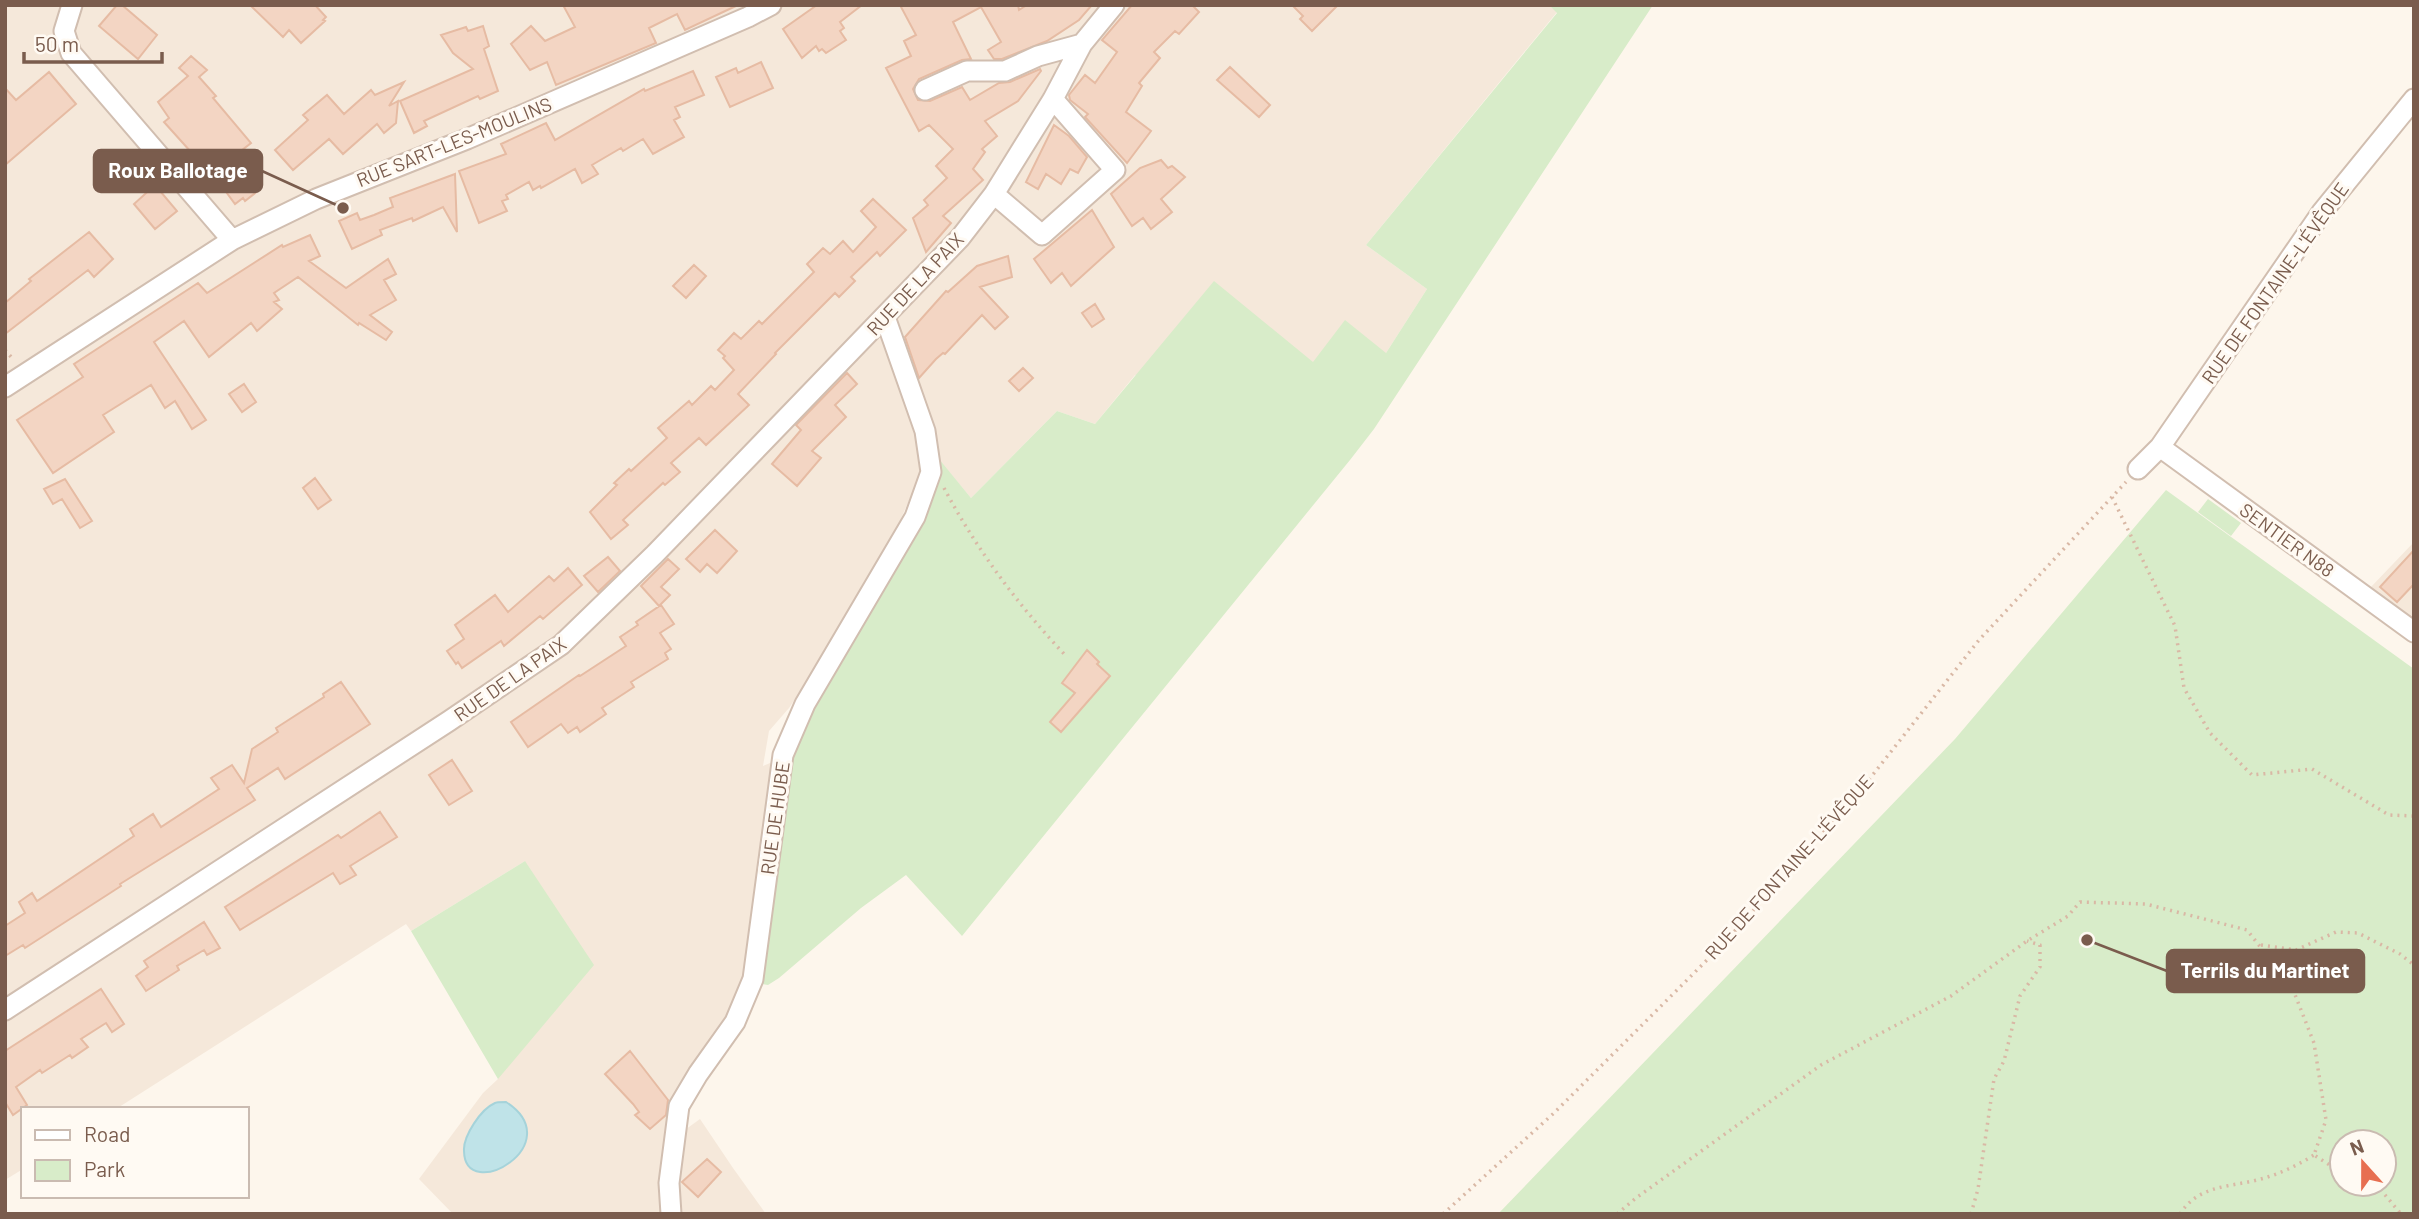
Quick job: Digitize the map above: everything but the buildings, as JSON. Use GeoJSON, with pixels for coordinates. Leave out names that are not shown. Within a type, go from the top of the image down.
{"type":"FeatureCollection","features":[{"type":"Feature","properties":{"kind":"street"},"geometry":{"type":"LineString","coordinates":[[72,5],[64,31],[71,52],[232,240]]}},
{"type":"Feature","properties":{"kind":"street","name":"RUE SART-LES-MOULINS"},"geometry":{"type":"LineString","coordinates":[[5,387],[232,240],[316,199],[480,133],[771,5]]}},
{"type":"Feature","properties":{"kind":"street","name":"RUE DE LA PAIX"},"geometry":{"type":"LineString","coordinates":[[5,1010],[449,722],[561,645],[655,554],[960,238],[994,194],[1105,9]]}},
{"type":"Feature","properties":{"kind":"street"},"geometry":{"type":"LineString","coordinates":[[925,90],[967,71],[1005,71],[1038,56],[1082,44]]}},
{"type":"Feature","properties":{"kind":"street"},"geometry":{"type":"LineString","coordinates":[[994,194],[1042,235],[1115,170],[1053,99]]}},
{"type":"Feature","properties":{"kind":"street","name":"RUE DE FONTAINE-L'ÉVÊQUE"},"geometry":{"type":"LineString","coordinates":[[2138,469],[2160,447],[2322,212],[2414,99]]}},
{"type":"Feature","properties":{"kind":"street","name":"RUE DE HUBE"},"geometry":{"type":"LineString","coordinates":[[671,1214],[669,1183],[679,1106],[698,1074],[735,1023],[753,979],[783,755],[805,704],[915,517],[930,472],[925,431],[884,317]]}},
{"type":"Feature","properties":{"kind":"street","name":"SENTIER N88"},"geometry":{"type":"LineString","coordinates":[[2160,447],[2414,632]]}},
{"type":"Feature","properties":{"kind":"path"},"geometry":{"type":"LineString","coordinates":[[930,472],[939,478],[960,520],[977,546],[1037,625],[1066,656]]}},
{"type":"Feature","properties":{"kind":"path","name":"RUE DE FONTAINE-L'ÉVÊQUE"},"geometry":{"type":"LineString","coordinates":[[1443,1214],[1554,1113],[1724,943],[1856,796],[1979,640],[2112,497],[2175,626],[2184,688],[2210,733],[2252,775],[2312,769],[2389,815],[2414,816]]}},
{"type":"Feature","properties":{"kind":"path"},"geometry":{"type":"LineString","coordinates":[[1617,1214],[1821,1065],[1951,996],[2068,916],[2080,902],[2146,904],[2247,930],[2292,987],[2314,1043],[2326,1120],[2314,1155],[2291,1169],[2253,1181],[2220,1186],[2190,1199],[2180,1214]]}},
{"type":"Feature","properties":{"kind":"path"},"geometry":{"type":"LineString","coordinates":[[2259,945],[2295,950],[2336,932],[2358,933],[2400,954],[2414,965]]}},
{"type":"Feature","properties":{"kind":"path"},"geometry":{"type":"LineString","coordinates":[[1970,1214],[1978,1189],[1994,1079],[2004,1061],[2020,996],[2040,967],[2040,945],[2027,942]]}},
{"type":"Feature","properties":{"kind":"path"},"geometry":{"type":"LineString","coordinates":[[2314,1155],[2328,1164]]}},
{"type":"Feature","properties":{"kind":"path"},"geometry":{"type":"LineString","coordinates":[[2388,1198],[2401,1214]]}},
{"type":"Feature","properties":{"kind":"shaded area"},"geometry":{"type":"Polygon","coordinates":[[[5,5],[1549,5],[1557,12],[1366,245],[1427,289],[1386,353],[1313,363],[1135,375],[1095,424],[1057,411],[971,498],[939,460],[918,480],[895,532],[817,666],[789,708],[769,731],[763,766],[770,763],[776,768],[746,987],[687,1084],[665,1214],[453,1214],[419,1179],[483,1093],[498,1079],[525,861],[411,931],[406,924],[119,1107],[21,1107],[21,1170],[5,1180],[5,5]]]}},
{"type":"Feature","properties":{"kind":"shaded area"},"geometry":{"type":"Polygon","coordinates":[[[2414,542],[2414,619],[2370,588],[2414,542]]]}},
{"type":"Feature","properties":{"kind":"shaded area"},"geometry":{"type":"Polygon","coordinates":[[[700,1119],[766,1214],[673,1214],[678,1135],[700,1119]]]}},
{"type":"Feature","properties":{"kind":"green space"},"geometry":{"type":"Polygon","coordinates":[[[1549,5],[1653,5],[1374,429],[1350,460],[962,936],[906,875],[861,908],[779,978],[768,985],[757,983],[792,745],[938,469],[939,459],[971,498],[1057,411],[1095,424],[1214,281],[1313,362],[1345,320],[1386,353],[1427,289],[1366,245],[1557,13],[1549,5]]]}},
{"type":"Feature","properties":{"kind":"green space"},"geometry":{"type":"Polygon","coordinates":[[[2166,490],[2414,669],[2414,1214],[1498,1214],[1955,739],[2166,490]]]}},
{"type":"Feature","properties":{"kind":"green space"},"geometry":{"type":"Polygon","coordinates":[[[2208,499],[2241,523],[2231,536],[2198,512],[2208,499]]]}},
{"type":"Feature","properties":{"kind":"green space"},"geometry":{"type":"Polygon","coordinates":[[[525,861],[594,965],[498,1079],[411,931],[525,861]]]}},
{"type":"Feature","properties":{"kind":"water"},"geometry":{"type":"Polygon","coordinates":[[[506,1102],[523,1118],[527,1135],[522,1150],[510,1162],[495,1170],[480,1172],[469,1166],[464,1151],[466,1138],[484,1111],[496,1103],[506,1102]]]}},
{"type":"Feature","properties":{"kind":"place","name":"Roux Ballotage"},"geometry":{"type":"Point","coordinates":[343,208]}},
{"type":"Feature","properties":{"kind":"place","name":"Terrils du Martinet"},"geometry":{"type":"Point","coordinates":[2087,940]}}]}
